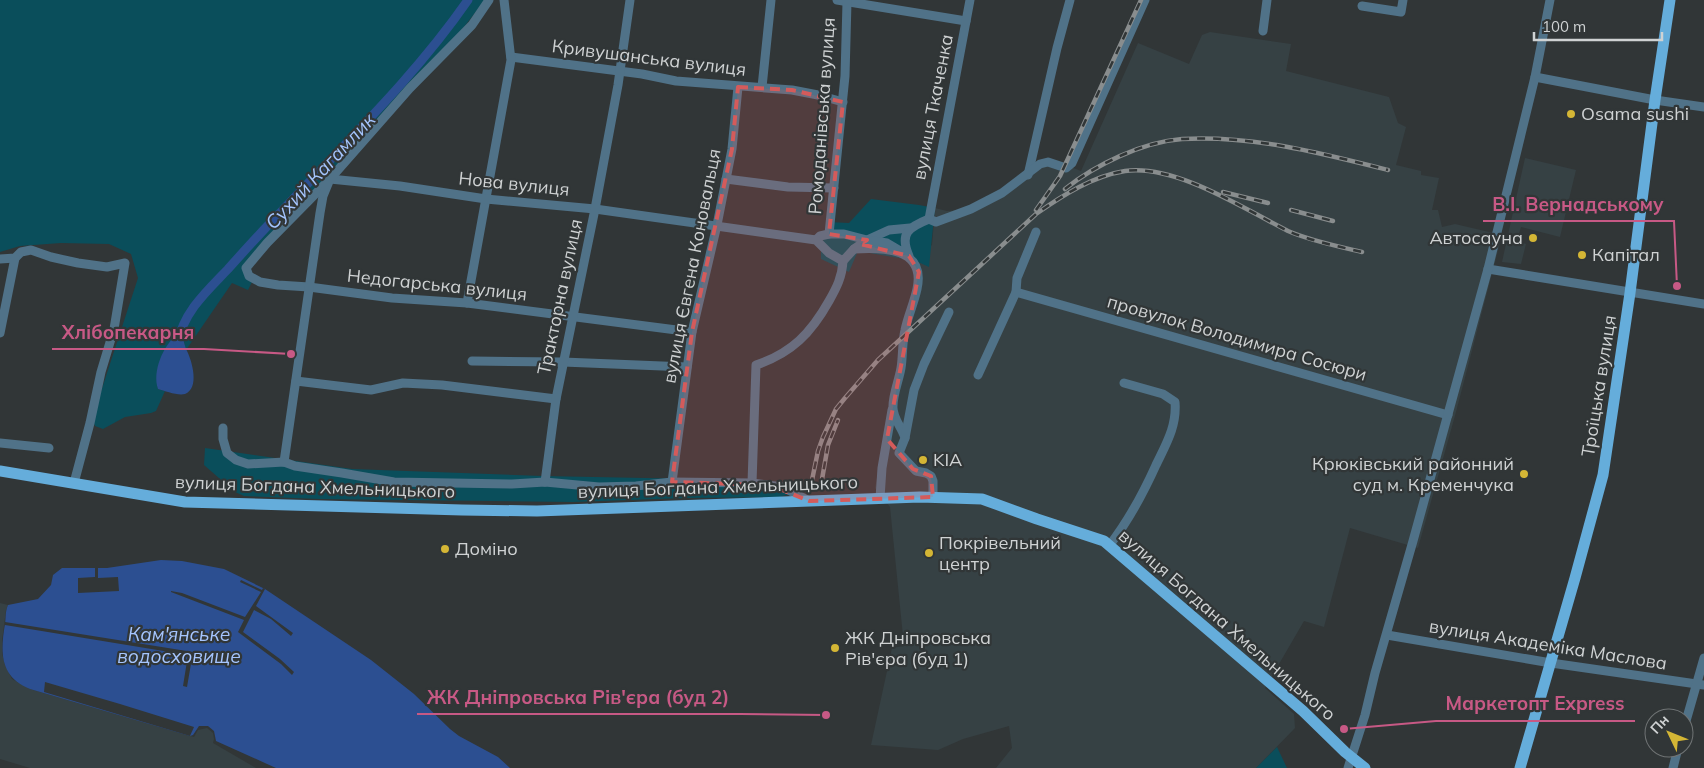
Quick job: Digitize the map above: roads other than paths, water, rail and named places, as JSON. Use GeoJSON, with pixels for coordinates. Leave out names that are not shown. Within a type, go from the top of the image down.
{"type":"FeatureCollection","features":[{"type":"Feature","properties":{"kind":"main road","name":"Троїцька вулиця"},"geometry":{"type":"LineString","coordinates":[[1520,768],[1603,475],[1630,293],[1654,100],[1670,0]]}},
{"type":"Feature","properties":{"kind":"main road","name":"вулиця Богдана Хмельницького"},"geometry":{"type":"LineString","coordinates":[[0,471],[185,502],[462,510],[547,511],[880,498],[933,497],[982,499],[1104,541],[1303,711],[1350,763],[1365,768]]}},
{"type":"Feature","properties":{"kind":"street"},"geometry":{"type":"LineString","coordinates":[[284,462],[322,205],[330,179],[410,88],[472,25],[489,0]]}},
{"type":"Feature","properties":{"kind":"street"},"geometry":{"type":"LineString","coordinates":[[467,303],[511,57],[504,0]]}},
{"type":"Feature","properties":{"kind":"street","name":"Тракторна вулиця"},"geometry":{"type":"LineString","coordinates":[[545,482],[556,399],[595,210],[620,71],[630,0]]}},
{"type":"Feature","properties":{"kind":"street"},"geometry":{"type":"LineString","coordinates":[[762,87],[771,0]]}},
{"type":"Feature","properties":{"kind":"street"},"geometry":{"type":"LineString","coordinates":[[837,0],[966,21]]}},
{"type":"Feature","properties":{"kind":"street","name":"вулиця Ткаченка"},"geometry":{"type":"LineString","coordinates":[[929,219],[970,0]]}},
{"type":"Feature","properties":{"kind":"street"},"geometry":{"type":"LineString","coordinates":[[1028,175],[1070,0]]}},
{"type":"Feature","properties":{"kind":"street"},"geometry":{"type":"LineString","coordinates":[[752,483],[756,365],[772,360],[796,344],[815,325],[842,275],[843,261],[854,249],[867,240],[888,230],[910,228],[929,219],[936,222],[971,209],[1002,193],[1040,164],[1048,162],[1066,168],[1072,163],[1145,0]]}},
{"type":"Feature","properties":{"kind":"street"},"geometry":{"type":"LineString","coordinates":[[1264,31],[1267,0]]}},
{"type":"Feature","properties":{"kind":"street"},"geometry":{"type":"LineString","coordinates":[[1362,6],[1401,12],[1403,0]]}},
{"type":"Feature","properties":{"kind":"street"},"geometry":{"type":"LineString","coordinates":[[1350,763],[1488,269],[1535,77],[1550,0]]}},
{"type":"Feature","properties":{"kind":"street","name":"Ромоданівська вулиця"},"geometry":{"type":"LineString","coordinates":[[829,234],[843,102],[847,2]]}},
{"type":"Feature","properties":{"kind":"street","name":"Кривушанська вулиця"},"geometry":{"type":"LineString","coordinates":[[511,57],[642,74],[676,81],[738,87],[762,87],[818,95],[843,102]]}},
{"type":"Feature","properties":{"kind":"street"},"geometry":{"type":"LineString","coordinates":[[1535,77],[1654,100],[1704,107]]}},
{"type":"Feature","properties":{"kind":"street","name":"вулиця Євгена Коновальця"},"geometry":{"type":"LineString","coordinates":[[672,482],[692,332],[717,225],[732,149],[738,87]]}},
{"type":"Feature","properties":{"kind":"street","name":"Нова вулиця"},"geometry":{"type":"LineString","coordinates":[[330,179],[717,225],[816,240]]}},
{"type":"Feature","properties":{"kind":"street","name":"Недогарська вулиця"},"geometry":{"type":"LineString","coordinates":[[330,179],[267,243],[246,268],[249,276],[260,282],[392,298],[467,303],[692,332]]}},
{"type":"Feature","properties":{"kind":"street"},"geometry":{"type":"LineString","coordinates":[[726,179],[788,187],[834,188]]}},
{"type":"Feature","properties":{"kind":"street"},"geometry":{"type":"LineString","coordinates":[[909,256],[905,240],[910,228]]}},
{"type":"Feature","properties":{"kind":"street"},"geometry":{"type":"LineString","coordinates":[[978,375],[1016,292],[1017,278],[1036,232]]}},
{"type":"Feature","properties":{"kind":"street"},"geometry":{"type":"LineString","coordinates":[[843,261],[829,253],[816,240],[820,236],[829,234],[851,235],[887,243],[909,256],[919,272],[918,289],[905,330],[901,367],[892,407],[880,482],[880,498]]}},
{"type":"Feature","properties":{"kind":"street"},"geometry":{"type":"LineString","coordinates":[[854,249],[880,248],[909,256]]}},
{"type":"Feature","properties":{"kind":"street"},"geometry":{"type":"LineString","coordinates":[[0,333],[15,258],[21,252],[31,250],[51,257],[107,267],[125,264],[114,328],[101,372],[74,483]]}},
{"type":"Feature","properties":{"kind":"street"},"geometry":{"type":"LineString","coordinates":[[0,259],[15,258]]}},
{"type":"Feature","properties":{"kind":"street"},"geometry":{"type":"LineString","coordinates":[[1488,269],[1704,304]]}},
{"type":"Feature","properties":{"kind":"street","name":"провулок Володимира Сосюри"},"geometry":{"type":"LineString","coordinates":[[1016,292],[1448,415]]}},
{"type":"Feature","properties":{"kind":"street"},"geometry":{"type":"LineString","coordinates":[[899,453],[905,438],[914,390],[924,364],[949,312]]}},
{"type":"Feature","properties":{"kind":"street"},"geometry":{"type":"LineString","coordinates":[[472,361],[563,362],[687,367]]}},
{"type":"Feature","properties":{"kind":"street"},"geometry":{"type":"LineString","coordinates":[[296,381],[371,390],[403,383],[442,385],[556,399]]}},
{"type":"Feature","properties":{"kind":"street"},"geometry":{"type":"LineString","coordinates":[[1109,546],[1143,495],[1173,429],[1176,414],[1176,402],[1163,394],[1124,383]]}},
{"type":"Feature","properties":{"kind":"street"},"geometry":{"type":"LineString","coordinates":[[892,407],[905,438]]}},
{"type":"Feature","properties":{"kind":"street"},"geometry":{"type":"LineString","coordinates":[[223,428],[223,439],[228,453],[236,460],[248,464],[284,462],[295,466],[394,482],[512,484],[545,482],[599,486],[636,486],[672,482],[752,483],[783,487],[809,501]]}},
{"type":"Feature","properties":{"kind":"street"},"geometry":{"type":"LineString","coordinates":[[887,439],[916,472],[932,476],[933,497]]}},
{"type":"Feature","properties":{"kind":"street"},"geometry":{"type":"LineString","coordinates":[[0,443],[49,448]]}},
{"type":"Feature","properties":{"kind":"street","name":"вулиця Академіка Маслова"},"geometry":{"type":"LineString","coordinates":[[1386,635],[1551,663],[1700,685]]}},
{"type":"Feature","properties":{"kind":"street"},"geometry":{"type":"LineString","coordinates":[[1691,708],[1700,685],[1704,658]]}},
{"type":"Feature","properties":{"kind":"water"},"geometry":{"type":"Polygon","coordinates":[[[178,333],[182,337],[194,374],[190,391],[185,394],[158,389],[156,374],[163,352],[178,333]]]}},
{"type":"Feature","properties":{"kind":"water","name":"Кам'янське водосховище"},"geometry":{"type":"Polygon","coordinates":[[[161,560],[182,561],[224,569],[265,589],[371,660],[414,694],[459,736],[498,757],[510,768],[276,768],[216,741],[214,731],[208,726],[199,726],[193,735],[190,736],[30,689],[13,678],[4,663],[3,654],[3,635],[8,605],[38,599],[51,585],[53,575],[62,568],[107,568],[161,560]]]}},
{"type":"Feature","properties":{"kind":"waterway","name":"Сухий Кагамлик"},"geometry":{"type":"LineString","coordinates":[[178,343],[185,321],[197,302],[378,110],[425,56],[468,0]]}},
{"type":"Feature","properties":{"kind":"railway"},"geometry":{"type":"LineString","coordinates":[[1036,210],[1060,176],[1141,0]]}},
{"type":"Feature","properties":{"kind":"railway"},"geometry":{"type":"LineString","coordinates":[[1065,189],[1090,171],[1120,156],[1151,145],[1182,139],[1208,138],[1260,143],[1337,157],[1388,170]]}},
{"type":"Feature","properties":{"kind":"railway"},"geometry":{"type":"LineString","coordinates":[[811,485],[818,451],[836,409],[878,360],[1036,214],[1068,193],[1101,177],[1125,171],[1166,174],[1209,190],[1297,235],[1362,252]]}},
{"type":"Feature","properties":{"kind":"railway"},"geometry":{"type":"LineString","coordinates":[[1223,192],[1268,203]]}},
{"type":"Feature","properties":{"kind":"railway"},"geometry":{"type":"LineString","coordinates":[[1291,210],[1333,221]]}},
{"type":"Feature","properties":{"kind":"railway"},"geometry":{"type":"LineString","coordinates":[[821,485],[828,445],[838,420]]}},
{"type":"Feature","properties":{"kind":"place","name":"Osama sushi"},"geometry":{"type":"Point","coordinates":[1571,114]}},
{"type":"Feature","properties":{"kind":"place","name":"Автосауна"},"geometry":{"type":"Point","coordinates":[1533,238]}},
{"type":"Feature","properties":{"kind":"place","name":"Капітал"},"geometry":{"type":"Point","coordinates":[1582,255]}},
{"type":"Feature","properties":{"kind":"place","name":"В.І. Вернадському"},"geometry":{"type":"Point","coordinates":[1677,286]}},
{"type":"Feature","properties":{"kind":"place","name":"Хлібопекарня"},"geometry":{"type":"Point","coordinates":[291,354]}},
{"type":"Feature","properties":{"kind":"place","name":"KIA"},"geometry":{"type":"Point","coordinates":[923,460]}},
{"type":"Feature","properties":{"kind":"place","name":"Крюківський районний суд м. Кременчука"},"geometry":{"type":"Point","coordinates":[1524,474]}},
{"type":"Feature","properties":{"kind":"place","name":"Доміно"},"geometry":{"type":"Point","coordinates":[445,549]}},
{"type":"Feature","properties":{"kind":"place","name":"Покрівельний центр"},"geometry":{"type":"Point","coordinates":[929,553]}},
{"type":"Feature","properties":{"kind":"place","name":"ЖК Дніпровська Рів'єра (буд 1)"},"geometry":{"type":"Point","coordinates":[835,648]}},
{"type":"Feature","properties":{"kind":"place","name":"ЖК Дніпровська Рів'єра (буд 2)"},"geometry":{"type":"Point","coordinates":[826,715]}},
{"type":"Feature","properties":{"kind":"place","name":"Маркетопт Express"},"geometry":{"type":"Point","coordinates":[1344,729]}}]}
